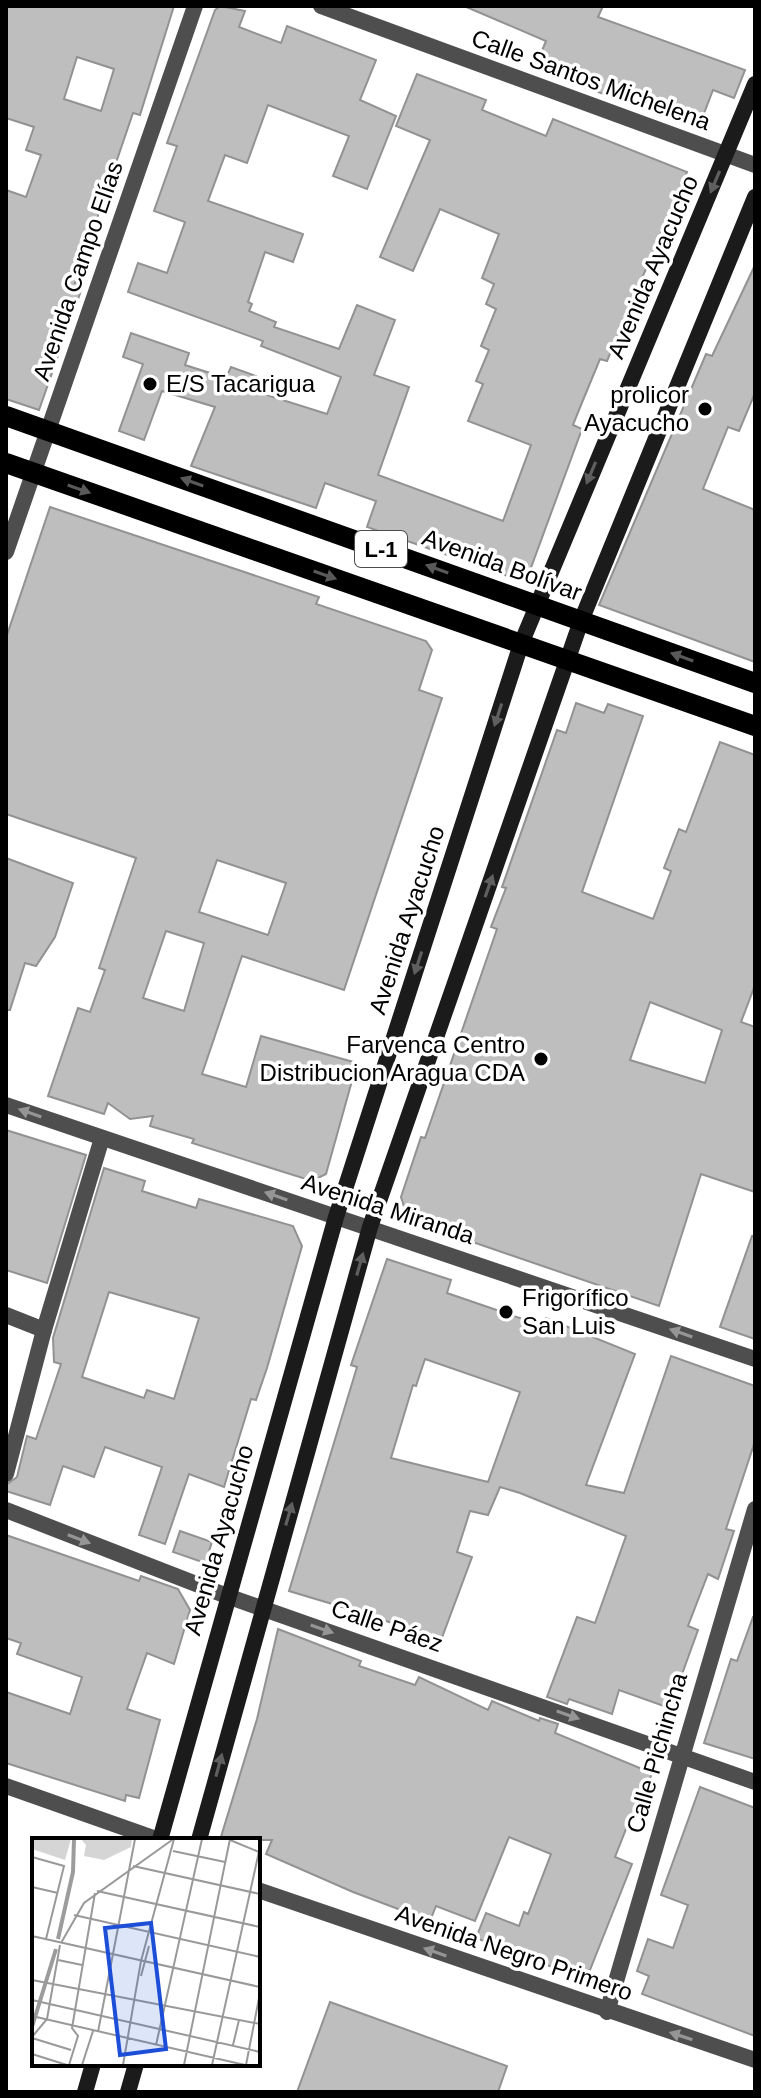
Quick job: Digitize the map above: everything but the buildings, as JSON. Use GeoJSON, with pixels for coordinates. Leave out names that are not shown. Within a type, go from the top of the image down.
{"type":"FeatureCollection","features":[{"type":"Feature","properties":{"kind":"main road","name":"Avenida Bolívar"},"geometry":{"type":"LineString","coordinates":[[6,416],[755,683]]}},
{"type":"Feature","properties":{"kind":"main road","name":"L-1"},"geometry":{"type":"LineString","coordinates":[[6,463],[755,726]]}},
{"type":"Feature","properties":{"kind":"street","name":"Avenida Campo Elías"},"geometry":{"type":"LineString","coordinates":[[6,552],[195,6]]}},
{"type":"Feature","properties":{"kind":"street","name":"Calle Santos Michelena"},"geometry":{"type":"LineString","coordinates":[[321,6],[755,165]]}},
{"type":"Feature","properties":{"kind":"street","name":"Avenida Ayacucho"},"geometry":{"type":"LineString","coordinates":[[160,1838],[336,1217],[521,644],[535,604],[755,84]]}},
{"type":"Feature","properties":{"kind":"street"},"geometry":{"type":"LineString","coordinates":[[200,1838],[370,1227],[581,621],[755,197]]}},
{"type":"Feature","properties":{"kind":"street","name":"Avenida Miranda"},"geometry":{"type":"LineString","coordinates":[[6,1105],[755,1359]]}},
{"type":"Feature","properties":{"kind":"street"},"geometry":{"type":"LineString","coordinates":[[6,1474],[44,1330],[102,1138]]}},
{"type":"Feature","properties":{"kind":"street"},"geometry":{"type":"LineString","coordinates":[[6,1315],[44,1330]]}},
{"type":"Feature","properties":{"kind":"street","name":"Calle Pichincha"},"geometry":{"type":"LineString","coordinates":[[607,2012],[755,1509]]}},
{"type":"Feature","properties":{"kind":"street","name":"Calle Páez"},"geometry":{"type":"LineString","coordinates":[[6,1510],[227,1596],[755,1782]]}},
{"type":"Feature","properties":{"kind":"street"},"geometry":{"type":"LineString","coordinates":[[6,1786],[153,1838]]}},
{"type":"Feature","properties":{"kind":"street","name":"Avenida Negro Primero"},"geometry":{"type":"LineString","coordinates":[[260,1891],[607,2012],[755,2060]]}},
{"type":"Feature","properties":{"kind":"street"},"geometry":{"type":"LineString","coordinates":[[85,2092],[92,2066]]}},
{"type":"Feature","properties":{"kind":"street"},"geometry":{"type":"LineString","coordinates":[[128,2092],[135,2066]]}},
{"type":"Feature","properties":{"kind":"place","name":"E/S Tacarigua"},"geometry":{"type":"Point","coordinates":[150,384]}},
{"type":"Feature","properties":{"kind":"place","name":"prolicor Ayacucho"},"geometry":{"type":"Point","coordinates":[705,409]}},
{"type":"Feature","properties":{"kind":"place","name":"Farvenca Centro Distribucion Aragua CDA"},"geometry":{"type":"Point","coordinates":[541,1059]}},
{"type":"Feature","properties":{"kind":"place","name":"Frigorífico San Luis"},"geometry":{"type":"Point","coordinates":[506,1312]}}]}
